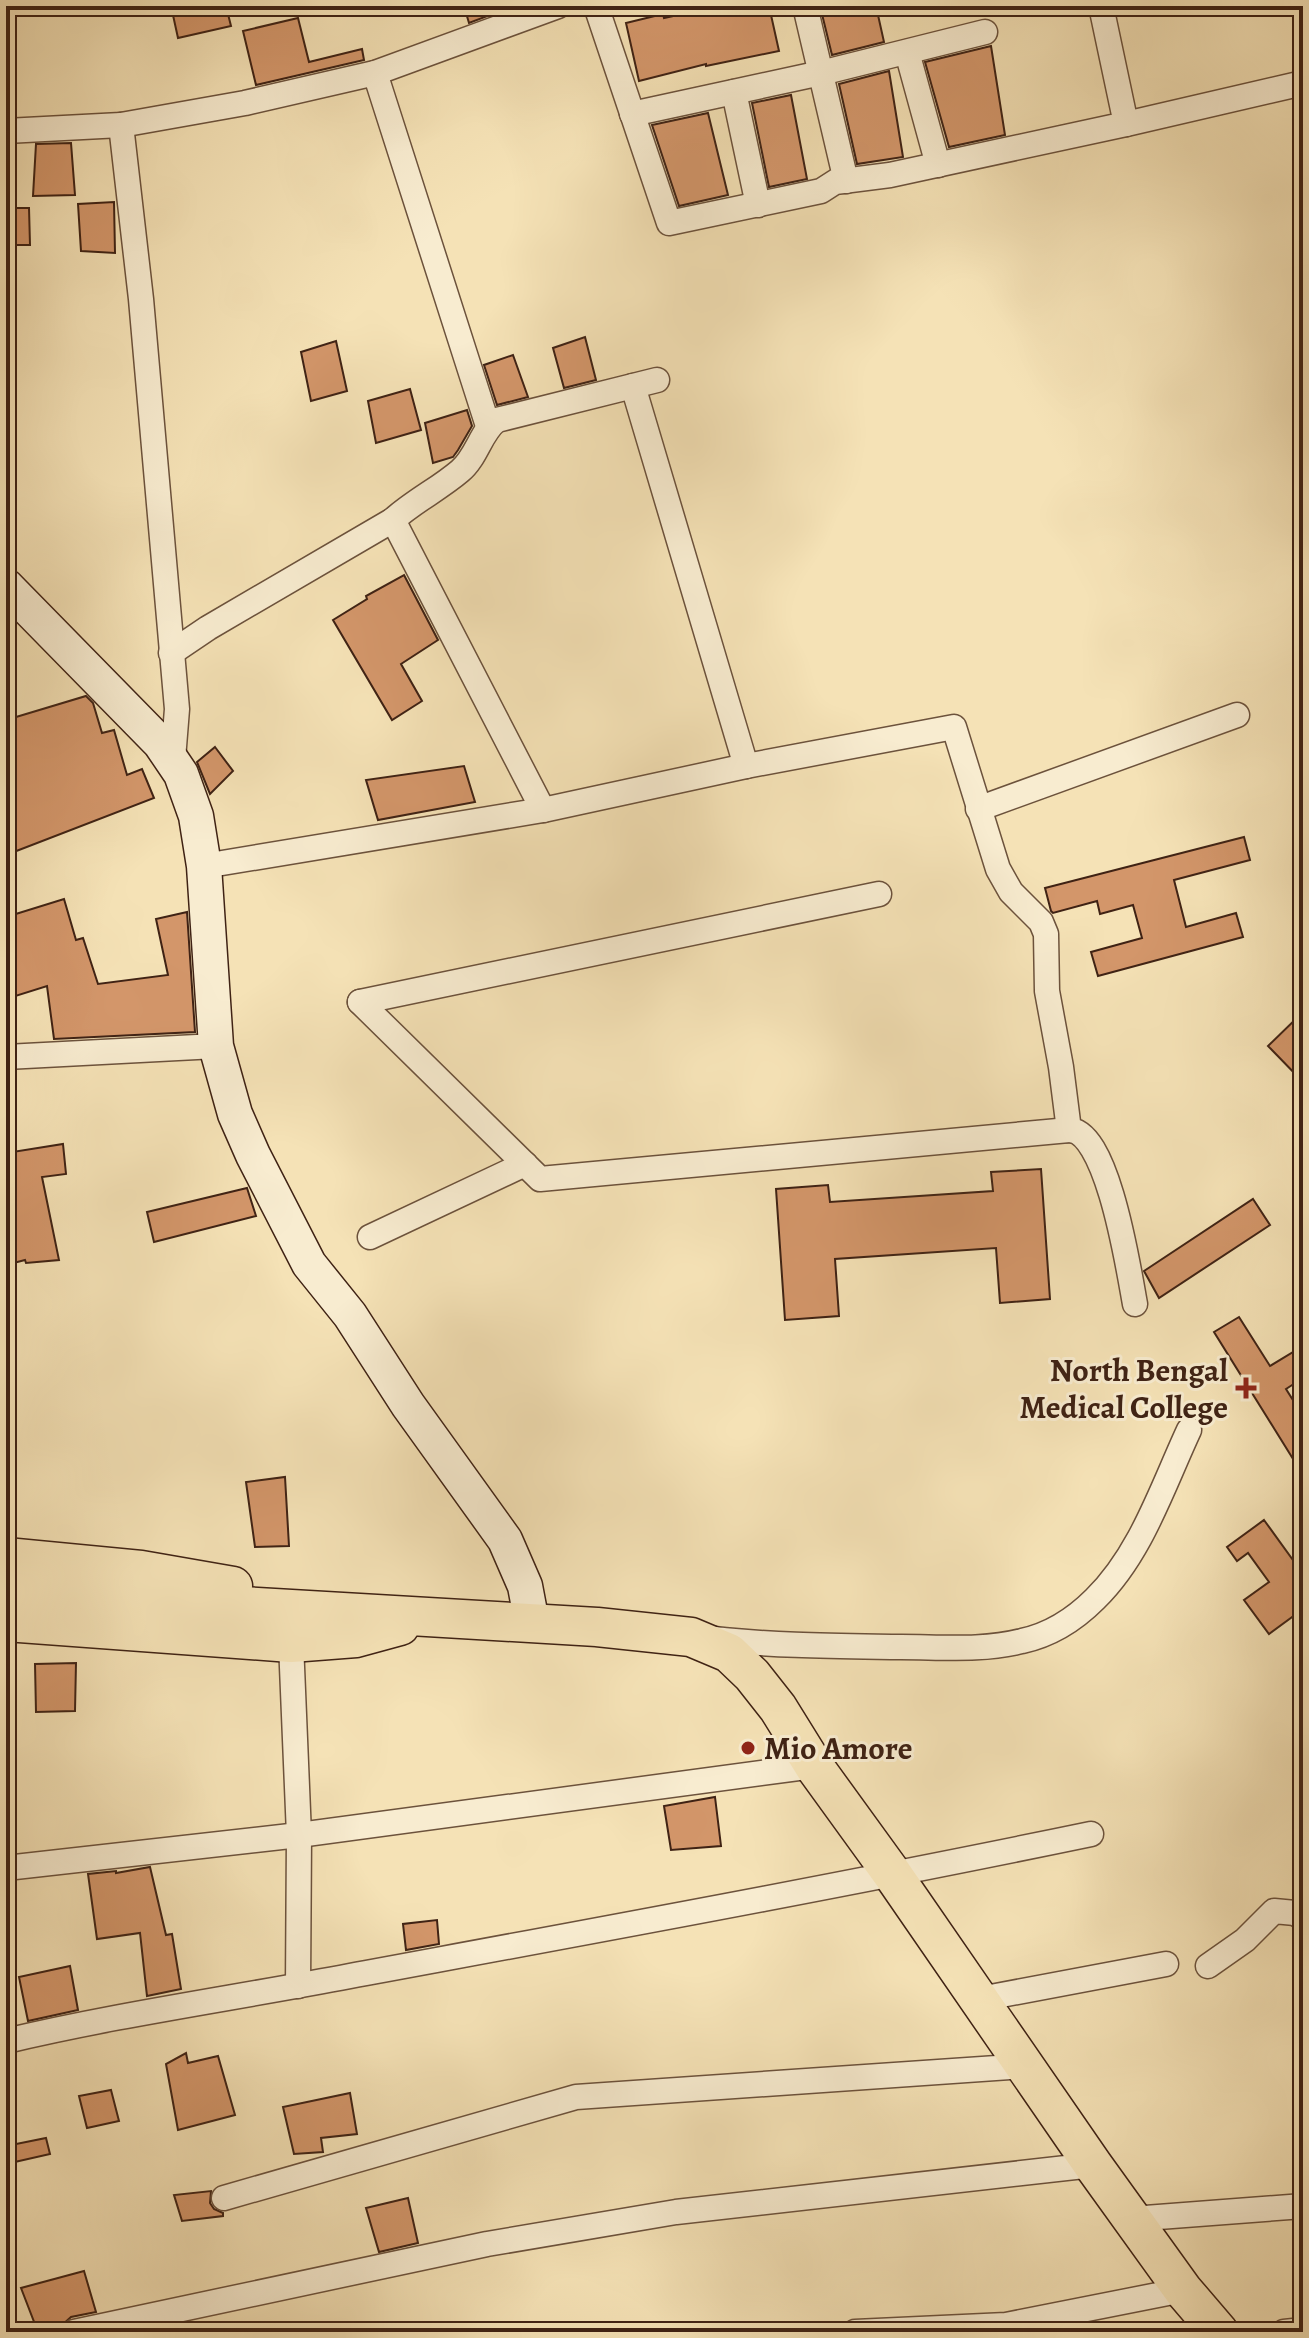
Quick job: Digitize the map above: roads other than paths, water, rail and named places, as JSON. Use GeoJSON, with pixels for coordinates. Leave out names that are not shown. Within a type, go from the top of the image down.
{"type":"FeatureCollection","features":[{"type":"Feature","properties":{"kind":"main road"},"geometry":{"type":"LineString","coordinates":[[6,1557],[141,1570],[212,1581],[248,1590],[281,1607]]}},
{"type":"Feature","properties":{"kind":"main road"},"geometry":{"type":"LineString","coordinates":[[6,1592],[532,1623],[691,1637],[729,1653],[752,1675],[778,1708],[814,1766],[980,1999],[1093,2165],[1183,2290],[1219,2332]]}},
{"type":"Feature","properties":{"kind":"main road"},"geometry":{"type":"LineString","coordinates":[[6,1622],[291,1643],[356,1638],[434,1617]]}},
{"type":"Feature","properties":{"kind":"street"},"geometry":{"type":"LineString","coordinates":[[6,131],[121,125],[245,103],[375,73],[558,6]]}},
{"type":"Feature","properties":{"kind":"street"},"geometry":{"type":"LineString","coordinates":[[596,6],[669,223],[821,191],[835,182],[938,165],[1303,83]]}},
{"type":"Feature","properties":{"kind":"street"},"geometry":{"type":"LineString","coordinates":[[805,6],[846,181]]}},
{"type":"Feature","properties":{"kind":"street"},"geometry":{"type":"LineString","coordinates":[[1101,6],[1126,124]]}},
{"type":"Feature","properties":{"kind":"street"},"geometry":{"type":"LineString","coordinates":[[632,114],[821,73],[985,32]]}},
{"type":"Feature","properties":{"kind":"street"},"geometry":{"type":"LineString","coordinates":[[907,52],[938,165]]}},
{"type":"Feature","properties":{"kind":"street"},"geometry":{"type":"LineString","coordinates":[[375,73],[488,426]]}},
{"type":"Feature","properties":{"kind":"street"},"geometry":{"type":"LineString","coordinates":[[734,92],[758,205]]}},
{"type":"Feature","properties":{"kind":"street"},"geometry":{"type":"LineString","coordinates":[[121,125],[141,299],[177,709],[173,759]]}},
{"type":"Feature","properties":{"kind":"street"},"geometry":{"type":"LineString","coordinates":[[171,653],[208,628],[393,520],[414,501],[460,472],[476,455],[488,426],[497,420],[657,380]]}},
{"type":"Feature","properties":{"kind":"street"},"geometry":{"type":"LineString","coordinates":[[633,386],[746,766]]}},
{"type":"Feature","properties":{"kind":"street"},"geometry":{"type":"LineString","coordinates":[[393,520],[543,810]]}},
{"type":"Feature","properties":{"kind":"street"},"geometry":{"type":"LineString","coordinates":[[6,586],[173,759],[196,816],[204,866],[216,1046],[235,1114],[309,1264],[350,1315],[408,1405],[505,1540],[525,1586],[532,1623]]}},
{"type":"Feature","properties":{"kind":"street"},"geometry":{"type":"LineString","coordinates":[[978,809],[1237,715]]}},
{"type":"Feature","properties":{"kind":"street"},"geometry":{"type":"LineString","coordinates":[[204,866],[543,810],[746,766],[954,727],[978,809],[1004,881],[1041,922],[1046,934],[1047,991],[1069,1130]]}},
{"type":"Feature","properties":{"kind":"street"},"geometry":{"type":"LineString","coordinates":[[879,894],[360,1002],[540,1179],[1074,1130],[1090,1145],[1106,1181],[1122,1234],[1135,1304]]}},
{"type":"Feature","properties":{"kind":"street"},"geometry":{"type":"LineString","coordinates":[[6,1057],[216,1046]]}},
{"type":"Feature","properties":{"kind":"street"},"geometry":{"type":"LineString","coordinates":[[370,1237],[525,1164]]}},
{"type":"Feature","properties":{"kind":"street"},"geometry":{"type":"LineString","coordinates":[[691,1637],[765,1645],[966,1648],[1022,1641],[1047,1634],[1095,1599],[1132,1552],[1189,1430]]}},
{"type":"Feature","properties":{"kind":"street"},"geometry":{"type":"LineString","coordinates":[[291,1643],[299,1835],[298,1986]]}},
{"type":"Feature","properties":{"kind":"street"},"geometry":{"type":"LineString","coordinates":[[6,1868],[299,1835],[814,1766]]}},
{"type":"Feature","properties":{"kind":"street"},"geometry":{"type":"LineString","coordinates":[[6,2041],[79,2024],[893,1875],[1091,1834]]}},
{"type":"Feature","properties":{"kind":"street"},"geometry":{"type":"LineString","coordinates":[[1208,1966],[1245,1940],[1274,1911],[1295,1913],[1303,1918]]}},
{"type":"Feature","properties":{"kind":"street"},"geometry":{"type":"LineString","coordinates":[[980,1999],[1166,1964]]}},
{"type":"Feature","properties":{"kind":"street"},"geometry":{"type":"LineString","coordinates":[[224,2198],[576,2097],[1024,2066]]}},
{"type":"Feature","properties":{"kind":"street"},"geometry":{"type":"LineString","coordinates":[[74,2332],[487,2244],[676,2212],[1093,2165]]}},
{"type":"Feature","properties":{"kind":"street"},"geometry":{"type":"LineString","coordinates":[[1132,2219],[1303,2206]]}},
{"type":"Feature","properties":{"kind":"street"},"geometry":{"type":"LineString","coordinates":[[855,2332],[1006,2325],[1183,2290]]}},
{"type":"Feature","properties":{"kind":"street"},"geometry":{"type":"LineString","coordinates":[[1284,2332],[1303,2330]]}},
{"type":"Feature","properties":{"kind":"place","name":"North Bengal Medical College"},"geometry":{"type":"Point","coordinates":[1246,1388]}},
{"type":"Feature","properties":{"kind":"place","name":"Mio Amore"},"geometry":{"type":"Point","coordinates":[748,1748]}}]}
